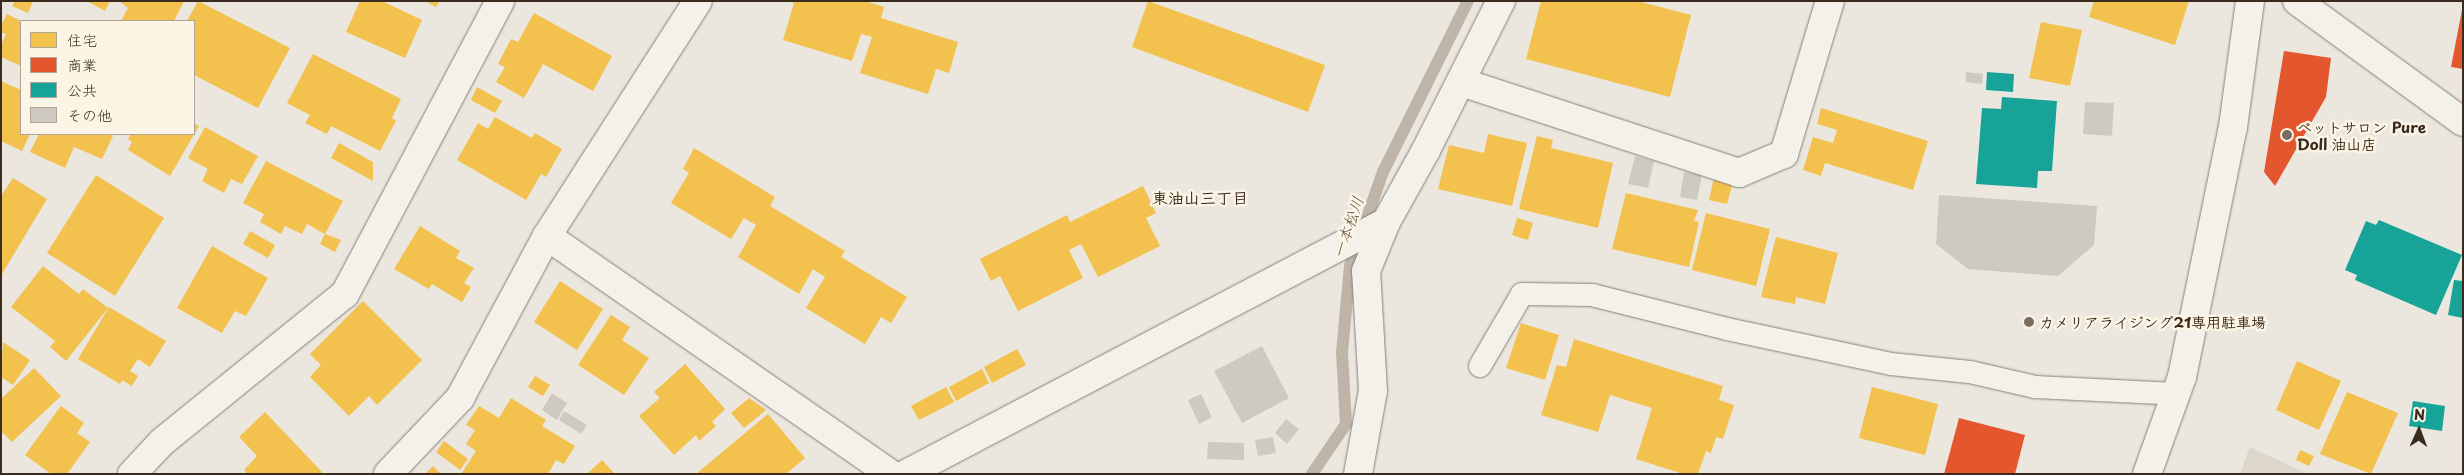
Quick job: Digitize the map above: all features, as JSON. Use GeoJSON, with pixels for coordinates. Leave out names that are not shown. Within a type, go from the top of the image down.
{"type":"FeatureCollection","features":[{"type":"Feature","properties":{"kind":"street"},"geometry":{"type":"LineString","coordinates":[[132,474],[162,442],[345,294],[500,1]]}},
{"type":"Feature","properties":{"kind":"street"},"geometry":{"type":"LineString","coordinates":[[388,474],[460,398],[547,236],[698,1]]}},
{"type":"Feature","properties":{"kind":"street"},"geometry":{"type":"LineString","coordinates":[[1358,474],[1372,391],[1366,271],[1381,224],[1461,82],[1501,1]]}},
{"type":"Feature","properties":{"kind":"street"},"geometry":{"type":"LineString","coordinates":[[1461,82],[1739,173],[1784,154],[1830,1]]}},
{"type":"Feature","properties":{"kind":"street"},"geometry":{"type":"LineString","coordinates":[[2147,474],[2182,376],[2233,127],[2250,1]]}},
{"type":"Feature","properties":{"kind":"street"},"geometry":{"type":"LineString","coordinates":[[2296,1],[2463,122]]}},
{"type":"Feature","properties":{"kind":"street"},"geometry":{"type":"LineString","coordinates":[[906,474],[1381,224]]}},
{"type":"Feature","properties":{"kind":"street"},"geometry":{"type":"LineString","coordinates":[[547,236],[891,474]]}},
{"type":"Feature","properties":{"kind":"lane"},"geometry":{"type":"LineString","coordinates":[[1480,366],[1522,294],[1592,295],[1727,329],[1891,364],[1970,372],[2035,387],[2176,394]]}},
{"type":"Feature","properties":{"kind":"shaded area"},"geometry":{"type":"Polygon","coordinates":[[[2250,447],[2308,474],[2240,474],[2250,447]]]}},
{"type":"Feature","properties":{"kind":"building: 住宅"},"geometry":{"type":"Polygon","coordinates":[[[15,1],[33,1],[28,13],[12,6],[15,1]]]}},
{"type":"Feature","properties":{"kind":"building: 住宅"},"geometry":{"type":"Polygon","coordinates":[[[87,1],[110,1],[105,11],[87,1]]]}},
{"type":"Feature","properties":{"kind":"building: 住宅"},"geometry":{"type":"Polygon","coordinates":[[[119,1],[184,1],[174,20],[122,20],[128,8],[119,1]]]}},
{"type":"Feature","properties":{"kind":"building: 住宅"},"geometry":{"type":"Polygon","coordinates":[[[198,1],[290,48],[258,108],[195,76],[195,20],[188,20],[198,1]]]}},
{"type":"Feature","properties":{"kind":"building: 住宅"},"geometry":{"type":"Polygon","coordinates":[[[360,1],[382,1],[422,20],[405,58],[346,32],[360,1]]]}},
{"type":"Feature","properties":{"kind":"building: 住宅"},"geometry":{"type":"Polygon","coordinates":[[[425,1],[440,1],[436,7],[425,1]]]}},
{"type":"Feature","properties":{"kind":"building: 住宅"},"geometry":{"type":"Polygon","coordinates":[[[789,1],[865,1],[884,7],[881,18],[958,42],[949,73],[936,69],[928,94],[860,73],[872,37],[861,34],[852,61],[783,40],[794,3],[789,1]]]}},
{"type":"Feature","properties":{"kind":"building: 住宅"},"geometry":{"type":"Polygon","coordinates":[[[1148,1],[1325,65],[1308,112],[1132,47],[1148,1]]]}},
{"type":"Feature","properties":{"kind":"building: 住宅"},"geometry":{"type":"Polygon","coordinates":[[[1541,1],[1637,1],[1691,15],[1670,97],[1526,59],[1541,1]]]}},
{"type":"Feature","properties":{"kind":"building: 住宅"},"geometry":{"type":"Polygon","coordinates":[[[2094,1],[2189,1],[2175,45],[2089,17],[2094,1]]]}},
{"type":"Feature","properties":{"kind":"building: 住宅"},"geometry":{"type":"Polygon","coordinates":[[[534,13],[612,56],[593,91],[543,64],[524,98],[496,82],[505,67],[498,64],[511,39],[518,42],[534,13]]]}},
{"type":"Feature","properties":{"kind":"building: 住宅"},"geometry":{"type":"Polygon","coordinates":[[[7,14],[20,20],[20,66],[1,57],[1,45],[6,34],[1,32],[1,26],[7,14]]]}},
{"type":"Feature","properties":{"kind":"building: 住宅"},"geometry":{"type":"Polygon","coordinates":[[[2041,22],[2082,30],[2070,86],[2029,78],[2041,22]]]}},
{"type":"Feature","properties":{"kind":"building: 住宅"},"geometry":{"type":"Polygon","coordinates":[[[313,54],[401,99],[392,118],[396,121],[380,151],[331,126],[327,134],[305,123],[310,115],[287,103],[313,54]]]}},
{"type":"Feature","properties":{"kind":"building: 住宅"},"geometry":{"type":"Polygon","coordinates":[[[1,81],[20,90],[20,135],[30,135],[22,151],[1,141],[1,81]]]}},
{"type":"Feature","properties":{"kind":"building: 住宅"},"geometry":{"type":"Polygon","coordinates":[[[477,87],[502,101],[495,113],[471,100],[477,87]]]}},
{"type":"Feature","properties":{"kind":"building: 住宅"},"geometry":{"type":"Polygon","coordinates":[[[1821,108],[1928,141],[1913,190],[1825,163],[1821,176],[1803,170],[1813,137],[1833,143],[1837,130],[1817,124],[1821,108]]]}},
{"type":"Feature","properties":{"kind":"building: 住宅"},"geometry":{"type":"Polygon","coordinates":[[[495,117],[532,138],[535,133],[562,149],[546,177],[541,174],[526,200],[457,160],[478,123],[488,129],[495,117]]]}},
{"type":"Feature","properties":{"kind":"building: 住宅"},"geometry":{"type":"Polygon","coordinates":[[[195,124],[199,126],[195,133],[195,124]]]}},
{"type":"Feature","properties":{"kind":"building: 住宅"},"geometry":{"type":"Polygon","coordinates":[[[205,127],[258,156],[242,184],[231,179],[224,193],[202,181],[208,169],[188,158],[205,127]]]}},
{"type":"Feature","properties":{"kind":"building: 住宅"},"geometry":{"type":"Polygon","coordinates":[[[1488,134],[1527,143],[1512,206],[1438,189],[1449,145],[1484,153],[1488,134]]]}},
{"type":"Feature","properties":{"kind":"building: 住宅"},"geometry":{"type":"Polygon","coordinates":[[[38,135],[113,136],[102,159],[74,147],[65,168],[30,152],[38,135]]]}},
{"type":"Feature","properties":{"kind":"building: 住宅"},"geometry":{"type":"Polygon","coordinates":[[[130,135],[194,135],[170,176],[128,150],[132,142],[128,139],[130,135]]]}},
{"type":"Feature","properties":{"kind":"building: 住宅"},"geometry":{"type":"Polygon","coordinates":[[[1537,136],[1553,140],[1551,148],[1613,163],[1598,228],[1519,209],[1537,136]]]}},
{"type":"Feature","properties":{"kind":"building: 住宅"},"geometry":{"type":"Polygon","coordinates":[[[339,143],[373,162],[373,181],[331,158],[339,143]]]}},
{"type":"Feature","properties":{"kind":"building: 住宅"},"geometry":{"type":"Polygon","coordinates":[[[694,148],[775,197],[770,206],[845,251],[841,257],[907,297],[891,323],[881,317],[865,344],[806,308],[825,277],[813,269],[799,294],[738,257],[756,225],[744,218],[731,239],[671,203],[689,173],[683,169],[694,148]]]}},
{"type":"Feature","properties":{"kind":"building: 住宅"},"geometry":{"type":"Polygon","coordinates":[[[266,161],[343,201],[325,234],[307,224],[302,234],[285,226],[281,234],[260,222],[264,214],[243,203],[266,161]]]}},
{"type":"Feature","properties":{"kind":"building: 住宅"},"geometry":{"type":"Polygon","coordinates":[[[96,175],[164,218],[115,296],[47,253],[96,175]]]}},
{"type":"Feature","properties":{"kind":"building: 住宅"},"geometry":{"type":"Polygon","coordinates":[[[13,178],[47,199],[2,274],[1,196],[13,178]]]}},
{"type":"Feature","properties":{"kind":"building: 住宅"},"geometry":{"type":"Polygon","coordinates":[[[1714,178],[1733,182],[1727,204],[1709,200],[1714,178]]]}},
{"type":"Feature","properties":{"kind":"building: 住宅"},"geometry":{"type":"Polygon","coordinates":[[[1143,186],[1156,213],[1146,218],[1160,246],[1098,277],[1081,244],[1069,250],[1083,278],[1018,311],[1000,276],[991,281],[980,259],[1067,215],[1070,222],[1143,186]]]}},
{"type":"Feature","properties":{"kind":"building: 住宅"},"geometry":{"type":"Polygon","coordinates":[[[1626,193],[1698,210],[1694,221],[1699,222],[1689,267],[1612,249],[1626,193]]]}},
{"type":"Feature","properties":{"kind":"building: 住宅"},"geometry":{"type":"Polygon","coordinates":[[[1706,213],[1770,229],[1756,286],[1692,270],[1706,213]]]}},
{"type":"Feature","properties":{"kind":"building: 住宅"},"geometry":{"type":"Polygon","coordinates":[[[1517,218],[1533,223],[1528,240],[1512,235],[1517,218]]]}},
{"type":"Feature","properties":{"kind":"building: 住宅"},"geometry":{"type":"Polygon","coordinates":[[[420,226],[460,251],[456,258],[474,268],[464,283],[471,287],[462,302],[432,284],[429,289],[394,269],[420,226]]]}},
{"type":"Feature","properties":{"kind":"building: 住宅"},"geometry":{"type":"Polygon","coordinates":[[[250,231],[275,245],[268,258],[243,244],[250,231]]]}},
{"type":"Feature","properties":{"kind":"building: 住宅"},"geometry":{"type":"Polygon","coordinates":[[[325,234],[341,240],[335,252],[320,244],[325,234]]]}},
{"type":"Feature","properties":{"kind":"building: 住宅"},"geometry":{"type":"Polygon","coordinates":[[[1776,237],[1838,253],[1825,304],[1796,297],[1795,304],[1761,297],[1776,237]]]}},
{"type":"Feature","properties":{"kind":"building: 住宅"},"geometry":{"type":"Polygon","coordinates":[[[212,246],[268,278],[246,316],[235,311],[222,333],[177,308],[212,246]]]}},
{"type":"Feature","properties":{"kind":"building: 住宅"},"geometry":{"type":"Polygon","coordinates":[[[43,266],[79,294],[83,289],[108,308],[66,361],[50,347],[55,341],[11,307],[43,266]]]}},
{"type":"Feature","properties":{"kind":"building: 住宅"},"geometry":{"type":"Polygon","coordinates":[[[560,281],[603,309],[577,350],[534,322],[560,281]]]}},
{"type":"Feature","properties":{"kind":"building: 住宅"},"geometry":{"type":"Polygon","coordinates":[[[363,301],[422,360],[377,405],[369,396],[349,416],[310,377],[321,365],[310,354],[363,301]]]}},
{"type":"Feature","properties":{"kind":"building: 住宅"},"geometry":{"type":"Polygon","coordinates":[[[109,307],[166,341],[150,367],[138,359],[130,371],[138,376],[132,386],[122,380],[120,384],[78,359],[109,307]]]}},
{"type":"Feature","properties":{"kind":"building: 住宅"},"geometry":{"type":"Polygon","coordinates":[[[611,315],[630,327],[622,340],[649,358],[624,395],[578,365],[611,315]]]}},
{"type":"Feature","properties":{"kind":"building: 住宅"},"geometry":{"type":"Polygon","coordinates":[[[1521,323],[1559,335],[1545,380],[1506,368],[1521,323]]]}},
{"type":"Feature","properties":{"kind":"building: 住宅"},"geometry":{"type":"Polygon","coordinates":[[[1574,339],[1723,386],[1719,400],[1734,405],[1723,439],[1716,437],[1711,453],[1706,451],[1698,474],[1683,474],[1636,459],[1652,408],[1610,395],[1598,432],[1541,415],[1557,365],[1566,367],[1574,339]]]}},
{"type":"Feature","properties":{"kind":"building: 住宅"},"geometry":{"type":"Polygon","coordinates":[[[3,342],[30,360],[13,385],[1,377],[3,342]]]}},
{"type":"Feature","properties":{"kind":"building: 住宅"},"geometry":{"type":"Polygon","coordinates":[[[1017,349],[1026,365],[992,383],[984,367],[1017,349]]]}},
{"type":"Feature","properties":{"kind":"building: 住宅"},"geometry":{"type":"Polygon","coordinates":[[[2297,361],[2341,381],[2319,430],[2276,410],[2297,361]]]}},
{"type":"Feature","properties":{"kind":"building: 住宅"},"geometry":{"type":"Polygon","coordinates":[[[685,364],[725,409],[712,422],[716,426],[699,441],[696,435],[674,455],[639,416],[660,398],[654,392],[685,364]]]}},
{"type":"Feature","properties":{"kind":"building: 住宅"},"geometry":{"type":"Polygon","coordinates":[[[34,368],[61,396],[12,442],[1,431],[1,399],[34,368]]]}},
{"type":"Feature","properties":{"kind":"building: 住宅"},"geometry":{"type":"Polygon","coordinates":[[[982,369],[989,383],[956,401],[949,387],[982,369]]]}},
{"type":"Feature","properties":{"kind":"building: 住宅"},"geometry":{"type":"Polygon","coordinates":[[[535,376],[550,385],[543,396],[528,387],[535,376]]]}},
{"type":"Feature","properties":{"kind":"building: 住宅"},"geometry":{"type":"Polygon","coordinates":[[[946,387],[954,402],[919,420],[911,406],[946,387]]]}},
{"type":"Feature","properties":{"kind":"building: 住宅"},"geometry":{"type":"Polygon","coordinates":[[[1872,387],[1938,404],[1925,455],[1859,438],[1872,387]]]}},
{"type":"Feature","properties":{"kind":"building: 住宅"},"geometry":{"type":"Polygon","coordinates":[[[2347,392],[2398,413],[2371,474],[2320,454],[2347,392]]]}},
{"type":"Feature","properties":{"kind":"building: 住宅"},"geometry":{"type":"Polygon","coordinates":[[[511,398],[546,420],[542,426],[575,446],[564,464],[556,460],[548,474],[461,474],[476,451],[466,444],[475,430],[466,425],[479,406],[499,418],[511,398]]]}},
{"type":"Feature","properties":{"kind":"building: 住宅"},"geometry":{"type":"Polygon","coordinates":[[[749,398],[766,410],[744,428],[731,413],[749,398]]]}},
{"type":"Feature","properties":{"kind":"building: 住宅"},"geometry":{"type":"Polygon","coordinates":[[[61,406],[84,423],[77,433],[90,442],[67,474],[51,474],[25,455],[61,406]]]}},
{"type":"Feature","properties":{"kind":"building: 住宅"},"geometry":{"type":"Polygon","coordinates":[[[265,412],[322,472],[320,474],[247,474],[244,470],[257,456],[239,437],[265,412]]]}},
{"type":"Feature","properties":{"kind":"building: 住宅"},"geometry":{"type":"Polygon","coordinates":[[[768,414],[805,458],[786,474],[696,474],[768,414]]]}},
{"type":"Feature","properties":{"kind":"building: 住宅"},"geometry":{"type":"Polygon","coordinates":[[[444,441],[468,459],[460,470],[436,452],[444,441]]]}},
{"type":"Feature","properties":{"kind":"building: 住宅"},"geometry":{"type":"Polygon","coordinates":[[[2300,450],[2314,456],[2309,466],[2296,460],[2300,450]]]}},
{"type":"Feature","properties":{"kind":"building: 住宅"},"geometry":{"type":"Polygon","coordinates":[[[602,460],[615,474],[587,474],[602,460]]]}},
{"type":"Feature","properties":{"kind":"building: 住宅"},"geometry":{"type":"Polygon","coordinates":[[[433,466],[441,474],[425,474],[433,466]]]}},
{"type":"Feature","properties":{"kind":"building: 商業"},"geometry":{"type":"Polygon","coordinates":[[[2463,10],[2463,69],[2451,67],[2463,10]]]}},
{"type":"Feature","properties":{"kind":"building: 商業","name":"ペットサロン Pure Doll 油山店"},"geometry":{"type":"Polygon","coordinates":[[[2284,51],[2331,58],[2326,97],[2275,186],[2264,172],[2284,51]]]}},
{"type":"Feature","properties":{"kind":"building: 商業"},"geometry":{"type":"Polygon","coordinates":[[[1959,418],[2025,435],[2015,474],[1944,474],[1959,418]]]}},
{"type":"Feature","properties":{"kind":"building: 公共"},"geometry":{"type":"Polygon","coordinates":[[[1987,72],[2014,74],[2013,92],[1986,90],[1987,72]]]}},
{"type":"Feature","properties":{"kind":"building: 公共"},"geometry":{"type":"Polygon","coordinates":[[[2002,97],[2057,101],[2052,171],[2038,171],[2037,188],[1976,184],[1982,108],[2001,109],[2002,97]]]}},
{"type":"Feature","properties":{"kind":"building: 公共"},"geometry":{"type":"Polygon","coordinates":[[[2379,220],[2462,255],[2436,315],[2355,280],[2357,275],[2345,270],[2366,221],[2376,225],[2379,220]]]}},
{"type":"Feature","properties":{"kind":"building: 公共"},"geometry":{"type":"Polygon","coordinates":[[[2454,280],[2463,281],[2463,318],[2448,315],[2454,280]]]}},
{"type":"Feature","properties":{"kind":"building: 公共"},"geometry":{"type":"Polygon","coordinates":[[[2413,401],[2445,406],[2442,431],[2409,426],[2413,401]]]}},
{"type":"Feature","properties":{"kind":"building: その他"},"geometry":{"type":"Polygon","coordinates":[[[1966,72],[1983,74],[1982,84],[1966,82],[1966,72]]]}},
{"type":"Feature","properties":{"kind":"building: その他"},"geometry":{"type":"Polygon","coordinates":[[[2085,102],[2114,103],[2112,136],[2083,134],[2085,102]]]}},
{"type":"Feature","properties":{"kind":"building: その他"},"geometry":{"type":"Polygon","coordinates":[[[1635,156],[1654,161],[1648,188],[1628,184],[1635,156]]]}},
{"type":"Feature","properties":{"kind":"building: その他"},"geometry":{"type":"Polygon","coordinates":[[[1684,172],[1702,175],[1697,200],[1680,197],[1684,172]]]}},
{"type":"Feature","properties":{"kind":"building: その他"},"geometry":{"type":"Polygon","coordinates":[[[1939,195],[2097,206],[2094,245],[2058,276],[1968,269],[1936,244],[1939,195]]]}},
{"type":"Feature","properties":{"kind":"building: その他"},"geometry":{"type":"Polygon","coordinates":[[[1262,346],[1289,398],[1242,423],[1214,371],[1262,346]]]}},
{"type":"Feature","properties":{"kind":"building: その他"},"geometry":{"type":"Polygon","coordinates":[[[552,393],[567,403],[557,420],[542,410],[552,393]]]}},
{"type":"Feature","properties":{"kind":"building: その他"},"geometry":{"type":"Polygon","coordinates":[[[1201,394],[1212,417],[1199,424],[1188,400],[1201,394]]]}},
{"type":"Feature","properties":{"kind":"building: その他"},"geometry":{"type":"Polygon","coordinates":[[[564,411],[587,425],[581,434],[559,420],[564,411]]]}},
{"type":"Feature","properties":{"kind":"building: その他"},"geometry":{"type":"Polygon","coordinates":[[[1286,419],[1299,429],[1287,444],[1275,433],[1286,419]]]}},
{"type":"Feature","properties":{"kind":"building: その他"},"geometry":{"type":"Polygon","coordinates":[[[1273,437],[1276,453],[1258,456],[1255,440],[1273,437]]]}},
{"type":"Feature","properties":{"kind":"building: その他"},"geometry":{"type":"Polygon","coordinates":[[[1208,442],[1244,443],[1244,460],[1207,459],[1208,442]]]}},
{"type":"Feature","properties":{"kind":"waterway","name":"一本松川"},"geometry":{"type":"LineString","coordinates":[[1312,474],[1346,424],[1342,352],[1350,266],[1383,172],[1468,1]]}},
{"type":"Feature","properties":{"kind":"place","name":"ペットサロン Pure Doll 油山店"},"geometry":{"type":"Point","coordinates":[2287,135]}},
{"type":"Feature","properties":{"kind":"place","name":"カメリアライジング21専用駐車場"},"geometry":{"type":"Point","coordinates":[2029,322]}},
{"type":"Feature","properties":{"kind":"district","name":"東油山三丁目"},"geometry":{"type":"Point","coordinates":[1200,197]}}]}
